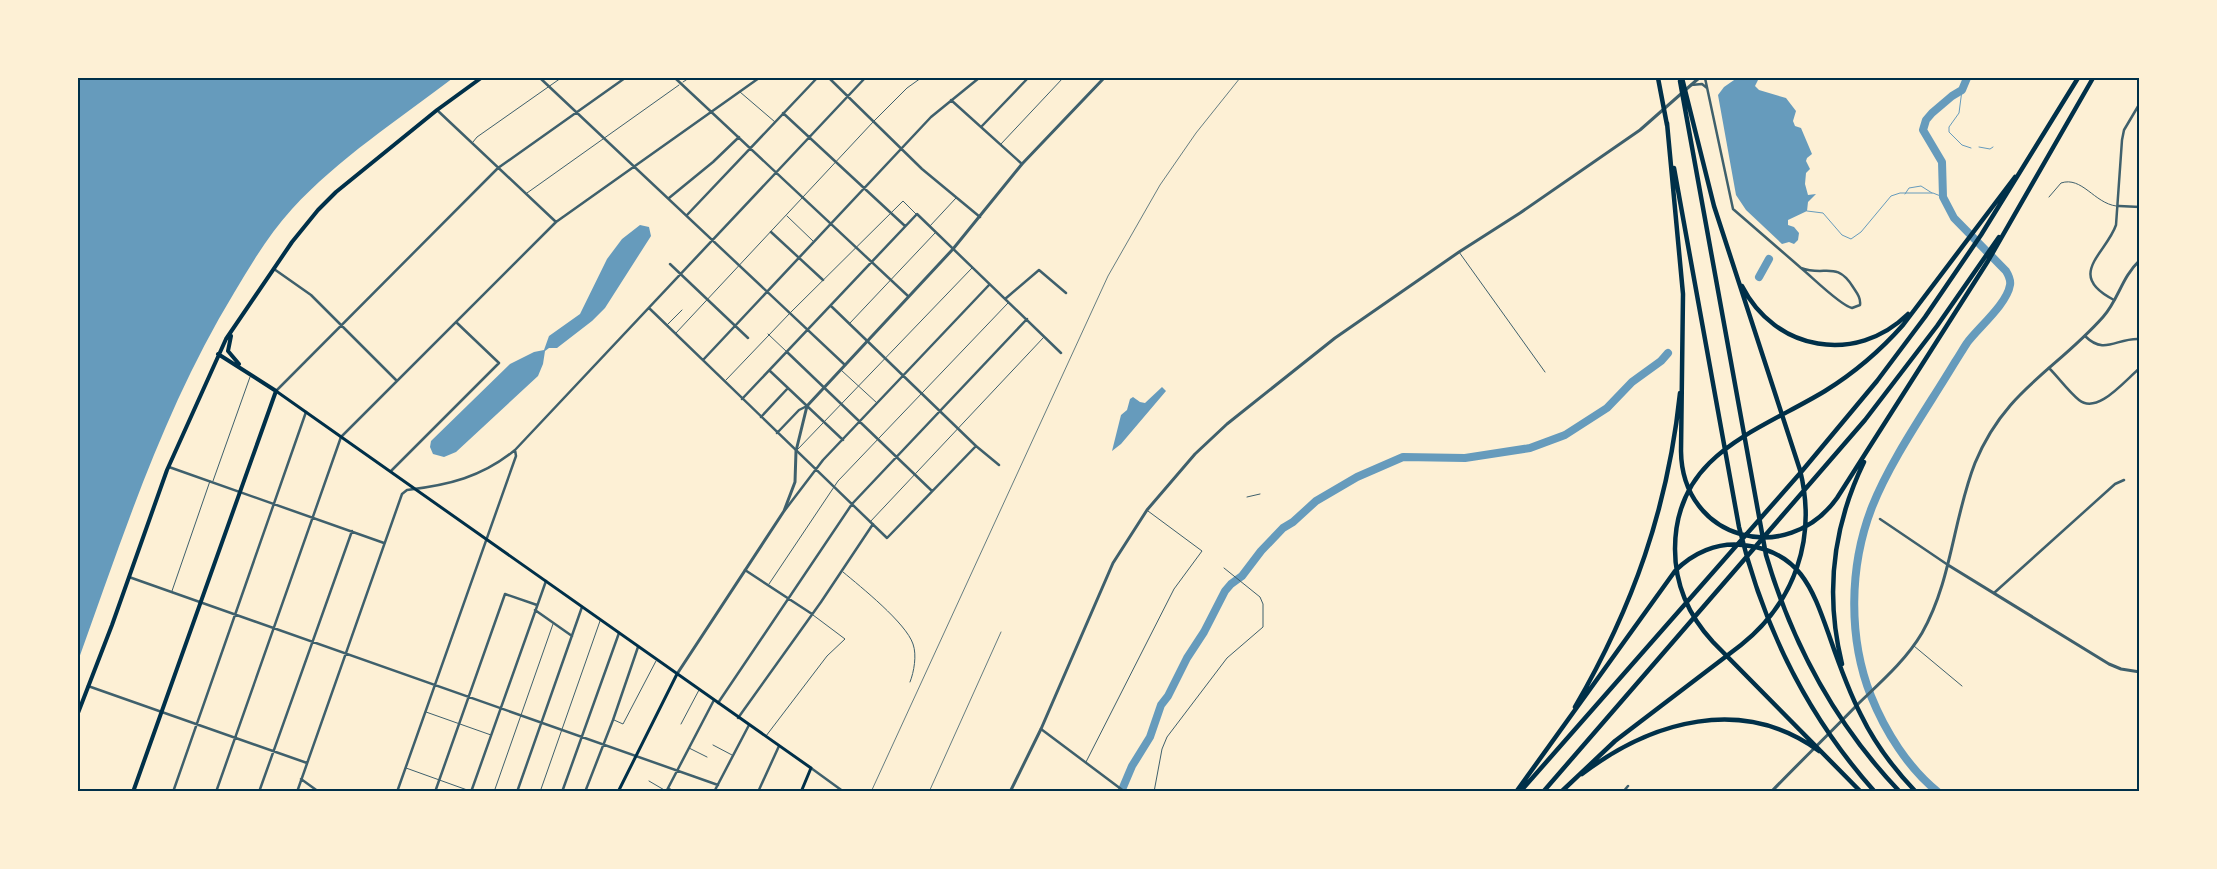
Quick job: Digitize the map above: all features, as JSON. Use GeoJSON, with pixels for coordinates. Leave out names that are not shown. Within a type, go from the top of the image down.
{"type":"FeatureCollection","features":[{"type":"Feature","properties":{"kind":"highway"},"geometry":{"type":"LineString","coordinates":[[1658,78],[1666,123],[1681,268],[1683,359],[1681,457],[1684,474],[1697,503],[1708,515],[1722,526],[1746,536],[1765,538],[1779,537],[1801,530],[1824,514],[1873,444],[2016,214],[2094,78]]}},
{"type":"Feature","properties":{"kind":"highway"},"geometry":{"type":"LineString","coordinates":[[1561,792],[1614,740],[1748,639],[1773,614],[1790,586],[1800,560],[1805,532],[1805,495],[1800,470],[1707,185],[1681,78]]}},
{"type":"Feature","properties":{"kind":"highway"},"geometry":{"type":"LineString","coordinates":[[1520,792],[1722,563],[1876,381],[1925,317],[1981,235],[2078,78]]}},
{"type":"Feature","properties":{"kind":"highway"},"geometry":{"type":"LineString","coordinates":[[1687,105],[1766,555],[1771,573],[1791,626],[1825,694],[1860,745],[1900,792]]}},
{"type":"Feature","properties":{"kind":"highway"},"geometry":{"type":"LineString","coordinates":[[1666,123],[1723,442],[1740,527],[1752,574],[1768,620],[1798,685],[1834,741],[1875,792]]}},
{"type":"Feature","properties":{"kind":"highway"},"geometry":{"type":"LineString","coordinates":[[1861,792],[1713,642],[1690,612],[1679,582],[1675,556],[1676,530],[1685,499],[1696,478],[1711,460],[1729,445],[1823,392],[1859,367],[1890,339],[2028,160]]}},
{"type":"Feature","properties":{"kind":"highway"},"geometry":{"type":"LineString","coordinates":[[1543,792],[1782,518],[1889,391],[1987,259]]}},
{"type":"Feature","properties":{"kind":"highway"},"geometry":{"type":"LineString","coordinates":[[1737,277],[1751,301],[1767,319],[1789,334],[1816,343],[1848,344],[1874,337],[1896,324],[1918,304]]}},
{"type":"Feature","properties":{"kind":"highway"},"geometry":{"type":"LineString","coordinates":[[1564,725],[1612,639],[1648,550],[1670,467],[1683,359]]}},
{"type":"Feature","properties":{"kind":"highway"},"geometry":{"type":"LineString","coordinates":[[1848,684],[1834,620],[1834,558],[1838,534],[1848,499],[1873,444]]}},
{"type":"Feature","properties":{"kind":"highway"},"geometry":{"type":"LineString","coordinates":[[1516,792],[1675,571],[1688,560],[1702,552],[1724,545],[1753,546],[1782,557],[1799,571],[1812,590],[1860,714],[1899,774],[1916,792]]}},
{"type":"Feature","properties":{"kind":"highway"},"geometry":{"type":"LineString","coordinates":[[1567,786],[1604,758],[1638,739],[1669,727],[1703,720],[1734,720],[1773,727],[1800,738],[1830,760]]}},
{"type":"Feature","properties":{"kind":"main road"},"geometry":{"type":"LineString","coordinates":[[78,713],[168,466],[218,354],[232,331],[307,222],[336,192],[437,110],[481,78]]}},
{"type":"Feature","properties":{"kind":"main road"},"geometry":{"type":"LineString","coordinates":[[232,331],[228,351],[244,369]]}},
{"type":"Feature","properties":{"kind":"main road"},"geometry":{"type":"LineString","coordinates":[[218,354],[252,374],[391,471],[811,768],[801,792]]}},
{"type":"Feature","properties":{"kind":"main road"},"geometry":{"type":"LineString","coordinates":[[133,792],[276,391]]}},
{"type":"Feature","properties":{"kind":"main road"},"geometry":{"type":"LineString","coordinates":[[618,792],[677,674]]}},
{"type":"Feature","properties":{"kind":"street"},"geometry":{"type":"LineString","coordinates":[[540,78],[845,365]]}},
{"type":"Feature","properties":{"kind":"street"},"geometry":{"type":"LineString","coordinates":[[276,391],[498,168],[625,78]]}},
{"type":"Feature","properties":{"kind":"street"},"geometry":{"type":"LineString","coordinates":[[675,78],[908,296]]}},
{"type":"Feature","properties":{"kind":"street"},"geometry":{"type":"LineString","coordinates":[[216,792],[341,437],[556,222],[759,78]]}},
{"type":"Feature","properties":{"kind":"street"},"geometry":{"type":"LineString","coordinates":[[687,216],[816,78]]}},
{"type":"Feature","properties":{"kind":"street"},"geometry":{"type":"LineString","coordinates":[[829,78],[902,149],[980,218]]}},
{"type":"Feature","properties":{"kind":"street"},"geometry":{"type":"LineString","coordinates":[[297,792],[402,494],[407,490],[456,482],[495,465],[515,450],[865,78]]}},
{"type":"Feature","properties":{"kind":"street"},"geometry":{"type":"LineString","coordinates":[[703,360],[931,116],[979,78]]}},
{"type":"Feature","properties":{"kind":"street"},"geometry":{"type":"LineString","coordinates":[[982,126],[1028,78]]}},
{"type":"Feature","properties":{"kind":"street"},"geometry":{"type":"LineString","coordinates":[[777,433],[799,410],[807,406],[953,249],[1022,164],[1104,78]]}},
{"type":"Feature","properties":{"kind":"street"},"geometry":{"type":"LineString","coordinates":[[1010,792],[1041,729],[1106,578],[1125,543],[1147,510],[1195,454],[1232,420],[1335,338],[1640,130],[1699,78]]}},
{"type":"Feature","properties":{"kind":"street"},"geometry":{"type":"LineString","coordinates":[[1705,78],[1732,207],[1801,268],[1847,307],[1856,308],[1860,305],[1858,295],[1842,274],[1834,270],[1801,268]]}},
{"type":"Feature","properties":{"kind":"street"},"geometry":{"type":"LineString","coordinates":[[1690,86],[1702,84],[1708,90]]}},
{"type":"Feature","properties":{"kind":"street"},"geometry":{"type":"LineString","coordinates":[[951,100],[1022,164]]}},
{"type":"Feature","properties":{"kind":"street"},"geometry":{"type":"LineString","coordinates":[[2114,300],[2103,294],[2095,286],[2091,268],[2094,258],[2114,230],[2119,206],[2122,136],[2140,103]]}},
{"type":"Feature","properties":{"kind":"street"},"geometry":{"type":"LineString","coordinates":[[437,110],[556,222]]}},
{"type":"Feature","properties":{"kind":"street"},"geometry":{"type":"LineString","coordinates":[[783,113],[906,226]]}},
{"type":"Feature","properties":{"kind":"street"},"geometry":{"type":"LineString","coordinates":[[669,198],[714,162],[740,137]]}},
{"type":"Feature","properties":{"kind":"street"},"geometry":{"type":"LineString","coordinates":[[2119,206],[2140,207]]}},
{"type":"Feature","properties":{"kind":"street"},"geometry":{"type":"LineString","coordinates":[[742,399],[917,214],[1061,353]]}},
{"type":"Feature","properties":{"kind":"street"},"geometry":{"type":"LineString","coordinates":[[771,232],[823,280]]}},
{"type":"Feature","properties":{"kind":"street"},"geometry":{"type":"LineString","coordinates":[[1771,792],[1885,678],[1914,646],[1934,610],[1948,565],[1972,472],[1983,446],[2005,410],[2019,394],[2105,314],[2123,280],[2140,260]]}},
{"type":"Feature","properties":{"kind":"street"},"geometry":{"type":"LineString","coordinates":[[670,264],[748,338]]}},
{"type":"Feature","properties":{"kind":"street"},"geometry":{"type":"LineString","coordinates":[[274,268],[311,296],[397,381]]}},
{"type":"Feature","properties":{"kind":"street"},"geometry":{"type":"LineString","coordinates":[[1006,299],[1039,270],[1066,293]]}},
{"type":"Feature","properties":{"kind":"street"},"geometry":{"type":"LineString","coordinates":[[677,674],[784,511],[815,470],[990,284]]}},
{"type":"Feature","properties":{"kind":"street"},"geometry":{"type":"LineString","coordinates":[[832,306],[957,428],[999,465]]}},
{"type":"Feature","properties":{"kind":"street"},"geometry":{"type":"LineString","coordinates":[[649,308],[887,538],[976,446]]}},
{"type":"Feature","properties":{"kind":"street"},"geometry":{"type":"LineString","coordinates":[[667,790],[716,701],[852,504],[1026,319]]}},
{"type":"Feature","properties":{"kind":"street"},"geometry":{"type":"LineString","coordinates":[[391,471],[499,363],[456,322]]}},
{"type":"Feature","properties":{"kind":"street"},"geometry":{"type":"LineString","coordinates":[[2084,335],[2093,343],[2101,346],[2140,339]]}},
{"type":"Feature","properties":{"kind":"street"},"geometry":{"type":"LineString","coordinates":[[787,352],[932,491]]}},
{"type":"Feature","properties":{"kind":"street"},"geometry":{"type":"LineString","coordinates":[[2048,367],[2078,399],[2091,404],[2103,400],[2140,368]]}},
{"type":"Feature","properties":{"kind":"street"},"geometry":{"type":"LineString","coordinates":[[770,371],[843,440]]}},
{"type":"Feature","properties":{"kind":"street"},"geometry":{"type":"LineString","coordinates":[[760,417],[788,388]]}},
{"type":"Feature","properties":{"kind":"street"},"geometry":{"type":"LineString","coordinates":[[784,511],[795,482],[796,451],[807,406]]}},
{"type":"Feature","properties":{"kind":"street"},"geometry":{"type":"LineString","coordinates":[[173,792],[306,412]]}},
{"type":"Feature","properties":{"kind":"street"},"geometry":{"type":"LineString","coordinates":[[397,792],[516,456],[515,450]]}},
{"type":"Feature","properties":{"kind":"street"},"geometry":{"type":"LineString","coordinates":[[168,466],[384,543]]}},
{"type":"Feature","properties":{"kind":"street"},"geometry":{"type":"LineString","coordinates":[[1994,593],[2115,484],[2124,480]]}},
{"type":"Feature","properties":{"kind":"street"},"geometry":{"type":"LineString","coordinates":[[1880,519],[1948,565],[2109,664],[2121,669],[2140,672]]}},
{"type":"Feature","properties":{"kind":"street"},"geometry":{"type":"LineString","coordinates":[[738,718],[842,572],[871,523]]}},
{"type":"Feature","properties":{"kind":"street"},"geometry":{"type":"LineString","coordinates":[[259,792],[352,531]]}},
{"type":"Feature","properties":{"kind":"street"},"geometry":{"type":"LineString","coordinates":[[745,570],[812,614]]}},
{"type":"Feature","properties":{"kind":"street"},"geometry":{"type":"LineString","coordinates":[[128,576],[718,785]]}},
{"type":"Feature","properties":{"kind":"street"},"geometry":{"type":"LineString","coordinates":[[471,791],[546,581]]}},
{"type":"Feature","properties":{"kind":"street"},"geometry":{"type":"LineString","coordinates":[[435,792],[504,594],[537,605]]}},
{"type":"Feature","properties":{"kind":"street"},"geometry":{"type":"LineString","coordinates":[[517,792],[582,607]]}},
{"type":"Feature","properties":{"kind":"street"},"geometry":{"type":"LineString","coordinates":[[535,610],[572,636]]}},
{"type":"Feature","properties":{"kind":"street"},"geometry":{"type":"LineString","coordinates":[[562,792],[619,633]]}},
{"type":"Feature","properties":{"kind":"street"},"geometry":{"type":"LineString","coordinates":[[585,792],[613,720],[638,646]]}},
{"type":"Feature","properties":{"kind":"street"},"geometry":{"type":"LineString","coordinates":[[88,686],[307,763]]}},
{"type":"Feature","properties":{"kind":"street"},"geometry":{"type":"LineString","coordinates":[[714,792],[749,725]]}},
{"type":"Feature","properties":{"kind":"street"},"geometry":{"type":"LineString","coordinates":[[1041,729],[1125,792]]}},
{"type":"Feature","properties":{"kind":"street"},"geometry":{"type":"LineString","coordinates":[[758,792],[779,746]]}},
{"type":"Feature","properties":{"kind":"street"},"geometry":{"type":"LineString","coordinates":[[811,768],[844,792]]}},
{"type":"Feature","properties":{"kind":"street"},"geometry":{"type":"LineString","coordinates":[[301,779],[319,792]]}},
{"type":"Feature","properties":{"kind":"street"},"geometry":{"type":"LineString","coordinates":[[1623,792],[1628,786]]}},
{"type":"Feature","properties":{"kind":"lane"},"geometry":{"type":"LineString","coordinates":[[472,142],[561,78]]}},
{"type":"Feature","properties":{"kind":"lane"},"geometry":{"type":"LineString","coordinates":[[527,193],[689,78]]}},
{"type":"Feature","properties":{"kind":"lane"},"geometry":{"type":"LineString","coordinates":[[676,334],[873,122],[907,88],[921,78]]}},
{"type":"Feature","properties":{"kind":"lane"},"geometry":{"type":"LineString","coordinates":[[1001,144],[1063,78]]}},
{"type":"Feature","properties":{"kind":"lane"},"geometry":{"type":"LineString","coordinates":[[740,91],[775,122]]}},
{"type":"Feature","properties":{"kind":"lane"},"geometry":{"type":"LineString","coordinates":[[2049,197],[2061,183],[2072,182],[2081,185],[2100,201],[2119,206]]}},
{"type":"Feature","properties":{"kind":"lane"},"geometry":{"type":"LineString","coordinates":[[929,226],[958,197]]}},
{"type":"Feature","properties":{"kind":"lane"},"geometry":{"type":"LineString","coordinates":[[724,381],[768,334],[903,201],[917,214]]}},
{"type":"Feature","properties":{"kind":"lane"},"geometry":{"type":"LineString","coordinates":[[787,215],[814,243]]}},
{"type":"Feature","properties":{"kind":"lane"},"geometry":{"type":"LineString","coordinates":[[850,323],[936,232]]}},
{"type":"Feature","properties":{"kind":"lane"},"geometry":{"type":"LineString","coordinates":[[1459,252],[1546,372]]}},
{"type":"Feature","properties":{"kind":"lane"},"geometry":{"type":"LineString","coordinates":[[796,451],[973,268]]}},
{"type":"Feature","properties":{"kind":"lane"},"geometry":{"type":"LineString","coordinates":[[768,585],[833,487],[1009,302]]}},
{"type":"Feature","properties":{"kind":"lane"},"geometry":{"type":"LineString","coordinates":[[667,326],[682,310]]}},
{"type":"Feature","properties":{"kind":"lane"},"geometry":{"type":"LineString","coordinates":[[768,334],[787,352]]}},
{"type":"Feature","properties":{"kind":"lane"},"geometry":{"type":"LineString","coordinates":[[871,523],[957,428],[1045,337]]}},
{"type":"Feature","properties":{"kind":"lane"},"geometry":{"type":"LineString","coordinates":[[841,369],[877,403]]}},
{"type":"Feature","properties":{"kind":"lane"},"geometry":{"type":"LineString","coordinates":[[172,592],[252,374]]}},
{"type":"Feature","properties":{"kind":"lane"},"geometry":{"type":"LineString","coordinates":[[1247,497],[1260,494]]}},
{"type":"Feature","properties":{"kind":"lane"},"geometry":{"type":"LineString","coordinates":[[1086,762],[1174,589],[1202,552],[1147,510]]}},
{"type":"Feature","properties":{"kind":"lane"},"geometry":{"type":"LineString","coordinates":[[1154,792],[1162,749],[1167,737],[1227,658],[1263,627],[1263,604],[1260,597],[1224,568]]}},
{"type":"Feature","properties":{"kind":"lane"},"geometry":{"type":"LineString","coordinates":[[842,572],[892,615],[913,644],[914,670],[910,682]]}},
{"type":"Feature","properties":{"kind":"lane"},"geometry":{"type":"LineString","coordinates":[[765,737],[827,656],[845,639],[812,614]]}},
{"type":"Feature","properties":{"kind":"lane"},"geometry":{"type":"LineString","coordinates":[[540,792],[600,620]]}},
{"type":"Feature","properties":{"kind":"lane"},"geometry":{"type":"LineString","coordinates":[[494,792],[554,623]]}},
{"type":"Feature","properties":{"kind":"lane"},"geometry":{"type":"LineString","coordinates":[[1914,646],[1962,686]]}},
{"type":"Feature","properties":{"kind":"lane"},"geometry":{"type":"LineString","coordinates":[[613,720],[623,724],[656,659]]}},
{"type":"Feature","properties":{"kind":"lane"},"geometry":{"type":"LineString","coordinates":[[682,724],[699,690]]}},
{"type":"Feature","properties":{"kind":"lane"},"geometry":{"type":"LineString","coordinates":[[426,712],[491,735]]}},
{"type":"Feature","properties":{"kind":"lane"},"geometry":{"type":"LineString","coordinates":[[713,745],[733,756]]}},
{"type":"Feature","properties":{"kind":"lane"},"geometry":{"type":"LineString","coordinates":[[689,748],[707,757]]}},
{"type":"Feature","properties":{"kind":"lane"},"geometry":{"type":"LineString","coordinates":[[405,767],[471,791]]}},
{"type":"Feature","properties":{"kind":"lane"},"geometry":{"type":"LineString","coordinates":[[649,781],[675,792]]}},
{"type":"Feature","properties":{"kind":"water"},"geometry":{"type":"Polygon","coordinates":[[[78,78],[453,78],[369,140],[310,190],[268,239],[254,260],[209,337],[186,381],[147,473],[78,661],[78,78]]]}},
{"type":"Feature","properties":{"kind":"water"},"geometry":{"type":"Polygon","coordinates":[[[1737,78],[1759,78],[1755,86],[1759,90],[1786,98],[1796,111],[1793,121],[1795,126],[1801,128],[1812,154],[1806,161],[1810,169],[1806,173],[1805,184],[1808,195],[1816,194],[1808,202],[1807,211],[1788,220],[1788,225],[1794,227],[1799,233],[1798,240],[1794,244],[1789,242],[1782,244],[1746,210],[1736,195],[1718,95],[1724,87],[1737,78]]]}},
{"type":"Feature","properties":{"kind":"water"},"geometry":{"type":"Polygon","coordinates":[[[640,225],[649,227],[651,236],[605,308],[592,321],[557,348],[549,348],[545,351],[543,364],[538,376],[456,452],[444,457],[433,454],[430,447],[431,441],[510,364],[534,352],[544,350],[549,336],[580,314],[607,259],[622,239],[640,225]]]}},
{"type":"Feature","properties":{"kind":"water"},"geometry":{"type":"Polygon","coordinates":[[[1162,387],[1166,391],[1121,444],[1112,451],[1121,415],[1127,410],[1130,399],[1133,397],[1145,403],[1162,387]]]}},
{"type":"Feature","properties":{"kind":"waterway"},"geometry":{"type":"LineString","coordinates":[[1938,792],[1917,772],[1898,748],[1871,696],[1863,674],[1858,650],[1854,602],[1859,553],[1864,530],[1889,470],[1965,345],[1998,308],[2004,300],[2010,285],[2010,278],[2006,271],[1954,218],[1943,197],[1942,162],[1923,130],[1926,120],[1952,96],[1962,90],[1967,78]]}},
{"type":"Feature","properties":{"kind":"waterway"},"geometry":{"type":"LineString","coordinates":[[1962,90],[1959,113],[1949,127],[1949,132],[1962,145],[1971,148]]}},
{"type":"Feature","properties":{"kind":"waterway"},"geometry":{"type":"LineString","coordinates":[[1979,147],[1990,149],[1993,147]]}},
{"type":"Feature","properties":{"kind":"waterway"},"geometry":{"type":"LineString","coordinates":[[1905,194],[1909,188],[1921,186],[1932,193]]}},
{"type":"Feature","properties":{"kind":"waterway"},"geometry":{"type":"LineString","coordinates":[[1807,211],[1823,213],[1842,235],[1851,239],[1861,232],[1891,196],[1900,193],[1933,193],[1943,197]]}},
{"type":"Feature","properties":{"kind":"waterway"},"geometry":{"type":"LineString","coordinates":[[1759,277],[1769,259]]}},
{"type":"Feature","properties":{"kind":"waterway"},"geometry":{"type":"LineString","coordinates":[[1121,792],[1132,766],[1150,737],[1161,705],[1204,632],[1225,591],[1242,576],[1261,551],[1283,528],[1293,522],[1316,501],[1357,477],[1403,457],[1465,458],[1530,448],[1565,435],[1607,408],[1632,382],[1661,361],[1668,353]]}},
{"type":"Feature","properties":{"kind":"railway"},"geometry":{"type":"LineString","coordinates":[[871,792],[1108,276],[1160,185],[1196,133],[1240,78]]}},
{"type":"Feature","properties":{"kind":"railway"},"geometry":{"type":"LineString","coordinates":[[929,792],[1001,632]]}}]}
